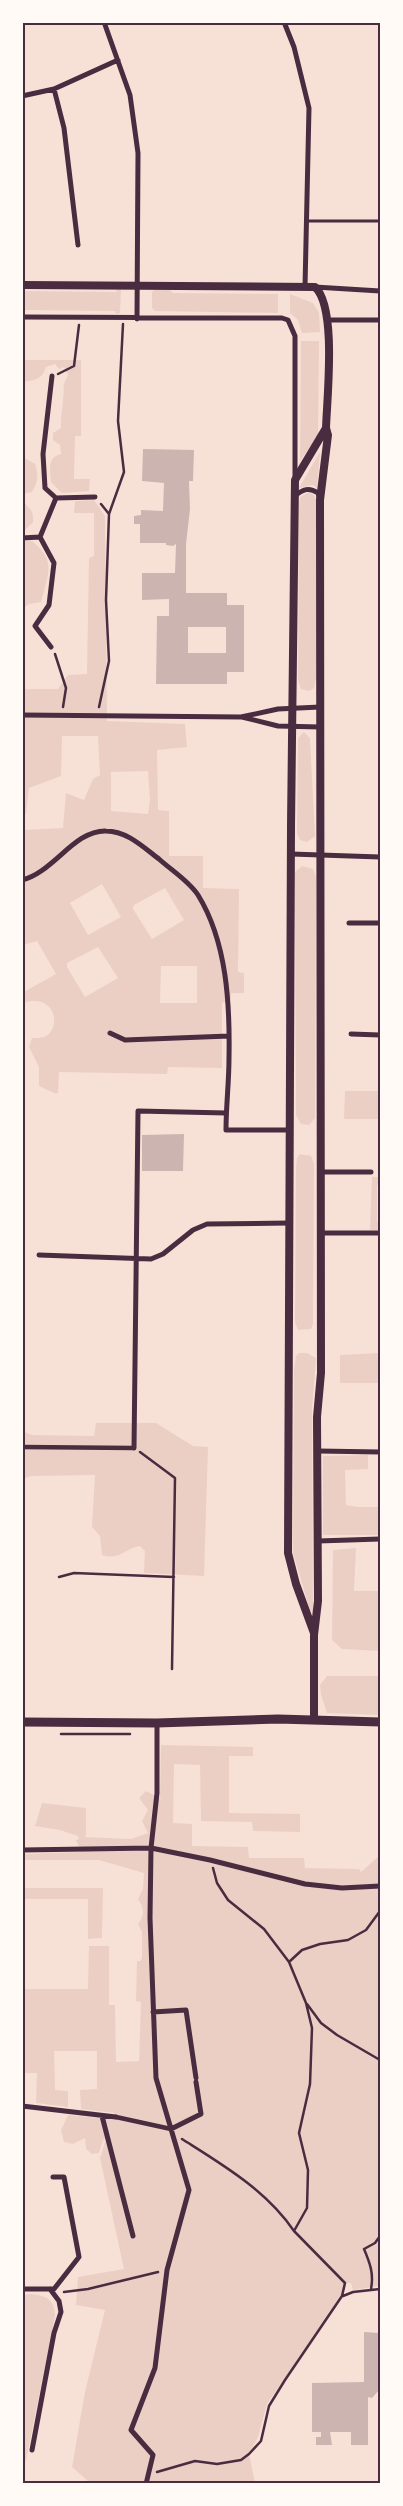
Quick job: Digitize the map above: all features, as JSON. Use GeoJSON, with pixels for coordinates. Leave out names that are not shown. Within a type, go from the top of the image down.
{"type":"FeatureCollection","features":[{"type":"Feature","properties":{"kind":"main road"},"geometry":{"type":"LineString","coordinates":[[22,1722],[157,1723],[314,1719],[380,1722]]}},
{"type":"Feature","properties":{"kind":"street"},"geometry":{"type":"LineString","coordinates":[[104,22],[130,94],[138,153],[137,319]]}},
{"type":"Feature","properties":{"kind":"street"},"geometry":{"type":"LineString","coordinates":[[284,22],[294,46],[309,108],[305,287]]}},
{"type":"Feature","properties":{"kind":"street"},"geometry":{"type":"LineString","coordinates":[[22,96],[54,89],[118,60]]}},
{"type":"Feature","properties":{"kind":"street"},"geometry":{"type":"LineString","coordinates":[[54,89],[64,128],[78,246]]}},
{"type":"Feature","properties":{"kind":"street"},"geometry":{"type":"LineString","coordinates":[[22,285],[315,287],[380,291]]}},
{"type":"Feature","properties":{"kind":"street"},"geometry":{"type":"LineString","coordinates":[[314,1719],[314,1635],[318,1601],[317,1417],[321,1373],[320,500],[323,466],[327,451],[328,320],[322,295],[315,287]]}},
{"type":"Feature","properties":{"kind":"street"},"geometry":{"type":"LineString","coordinates":[[22,317],[123,319],[282,318],[290,323],[295,336],[288,1553],[296,1584],[314,1635]]}},
{"type":"Feature","properties":{"kind":"street"},"geometry":{"type":"LineString","coordinates":[[328,320],[380,320]]}},
{"type":"Feature","properties":{"kind":"street"},"geometry":{"type":"LineString","coordinates":[[52,376],[43,454],[45,488],[56,498],[95,497]]}},
{"type":"Feature","properties":{"kind":"street"},"geometry":{"type":"LineString","coordinates":[[295,480],[326,428]]}},
{"type":"Feature","properties":{"kind":"street"},"geometry":{"type":"LineString","coordinates":[[295,496],[304,489],[309,489],[318,493],[320,500]]}},
{"type":"Feature","properties":{"kind":"street"},"geometry":{"type":"LineString","coordinates":[[40,537],[56,498]]}},
{"type":"Feature","properties":{"kind":"street"},"geometry":{"type":"LineString","coordinates":[[22,538],[40,537]]}},
{"type":"Feature","properties":{"kind":"street"},"geometry":{"type":"LineString","coordinates":[[40,537],[54,562],[49,605],[35,626],[51,647]]}},
{"type":"Feature","properties":{"kind":"street"},"geometry":{"type":"LineString","coordinates":[[22,715],[241,717],[292,708],[320,707]]}},
{"type":"Feature","properties":{"kind":"street"},"geometry":{"type":"LineString","coordinates":[[241,717],[278,726],[320,727]]}},
{"type":"Feature","properties":{"kind":"street"},"geometry":{"type":"LineString","coordinates":[[22,880],[44,870],[90,833],[106,831],[123,834],[141,844],[178,875],[197,895],[218,942],[227,990],[226,1130],[290,1130]]}},
{"type":"Feature","properties":{"kind":"street"},"geometry":{"type":"LineString","coordinates":[[291,854],[380,857]]}},
{"type":"Feature","properties":{"kind":"street"},"geometry":{"type":"LineString","coordinates":[[349,923],[380,923]]}},
{"type":"Feature","properties":{"kind":"street"},"geometry":{"type":"LineString","coordinates":[[110,1033],[125,1040],[228,1036]]}},
{"type":"Feature","properties":{"kind":"street"},"geometry":{"type":"LineString","coordinates":[[351,1034],[380,1035]]}},
{"type":"Feature","properties":{"kind":"street"},"geometry":{"type":"LineString","coordinates":[[22,1447],[134,1448],[138,1111],[226,1113]]}},
{"type":"Feature","properties":{"kind":"street"},"geometry":{"type":"LineString","coordinates":[[320,1172],[371,1172]]}},
{"type":"Feature","properties":{"kind":"street"},"geometry":{"type":"LineString","coordinates":[[39,1255],[151,1258],[163,1254],[192,1230],[208,1224],[290,1223]]}},
{"type":"Feature","properties":{"kind":"street"},"geometry":{"type":"LineString","coordinates":[[320,1233],[380,1233]]}},
{"type":"Feature","properties":{"kind":"street"},"geometry":{"type":"LineString","coordinates":[[318,1451],[380,1452]]}},
{"type":"Feature","properties":{"kind":"street"},"geometry":{"type":"LineString","coordinates":[[318,1541],[380,1540]]}},
{"type":"Feature","properties":{"kind":"street"},"geometry":{"type":"LineString","coordinates":[[146,2484],[153,2454],[131,2430],[155,2368],[167,2270],[188,2190],[156,2078],[153,2012],[151,1848],[157,1793],[157,1723]]}},
{"type":"Feature","properties":{"kind":"street"},"geometry":{"type":"LineString","coordinates":[[22,1850],[151,1848],[210,1860],[305,1884],[342,1888],[380,1886]]}},
{"type":"Feature","properties":{"kind":"street"},"geometry":{"type":"LineString","coordinates":[[22,2106],[116,2117],[171,2129],[201,2114],[186,2010],[153,2012]]}},
{"type":"Feature","properties":{"kind":"street"},"geometry":{"type":"LineString","coordinates":[[102,2116],[133,2236]]}},
{"type":"Feature","properties":{"kind":"street"},"geometry":{"type":"LineString","coordinates":[[53,2177],[64,2177],[79,2257],[53,2291]]}},
{"type":"Feature","properties":{"kind":"street"},"geometry":{"type":"LineString","coordinates":[[22,2289],[53,2291]]}},
{"type":"Feature","properties":{"kind":"street"},"geometry":{"type":"LineString","coordinates":[[32,2450],[54,2334],[61,2312],[53,2291]]}},
{"type":"Feature","properties":{"kind":"lane"},"geometry":{"type":"LineString","coordinates":[[307,221],[380,221]]}},
{"type":"Feature","properties":{"kind":"path"},"geometry":{"type":"LineString","coordinates":[[52,376],[74,366],[80,318]]}},
{"type":"Feature","properties":{"kind":"path"},"geometry":{"type":"LineString","coordinates":[[97,716],[109,661],[106,600],[109,514],[124,472],[118,421],[123,319]]}},
{"type":"Feature","properties":{"kind":"path"},"geometry":{"type":"LineString","coordinates":[[95,497],[109,514]]}},
{"type":"Feature","properties":{"kind":"path"},"geometry":{"type":"LineString","coordinates":[[51,647],[59,660],[66,688],[62,716]]}},
{"type":"Feature","properties":{"kind":"path"},"geometry":{"type":"LineString","coordinates":[[134,1448],[175,1478],[172,1669]]}},
{"type":"Feature","properties":{"kind":"path"},"geometry":{"type":"LineString","coordinates":[[58,1577],[74,1573],[174,1577]]}},
{"type":"Feature","properties":{"kind":"path"},"geometry":{"type":"LineString","coordinates":[[210,1860],[217,1883],[228,1900],[264,1929],[289,1962],[306,2003],[312,2028],[310,2084],[299,2132],[308,2170],[307,2208],[294,2230]]}},
{"type":"Feature","properties":{"kind":"path"},"geometry":{"type":"LineString","coordinates":[[289,1962],[302,1950],[320,1944],[348,1940],[366,1930],[380,1911]]}},
{"type":"Feature","properties":{"kind":"path"},"geometry":{"type":"LineString","coordinates":[[306,2003],[321,2023],[337,2035],[380,2060]]}},
{"type":"Feature","properties":{"kind":"path"},"geometry":{"type":"LineString","coordinates":[[148,2474],[195,2461],[217,2464],[241,2460],[249,2454],[262,2440],[269,2406],[342,2296],[345,2283],[294,2230],[284,2216],[244,2178],[182,2139],[171,2129]]}},
{"type":"Feature","properties":{"kind":"path"},"geometry":{"type":"LineString","coordinates":[[371,2290],[373,2280],[371,2265],[364,2249],[375,2244],[380,2236]]}},
{"type":"Feature","properties":{"kind":"path"},"geometry":{"type":"LineString","coordinates":[[53,2291],[88,2289],[167,2270]]}},
{"type":"Feature","properties":{"kind":"path"},"geometry":{"type":"LineString","coordinates":[[342,2296],[380,2289]]}},
{"type":"Feature","properties":{"kind":"shaded area"},"geometry":{"type":"Polygon","coordinates":[[[117,289],[121,289],[120,313],[116,314],[115,311],[23,310],[23,291],[116,292],[117,289]]]}},
{"type":"Feature","properties":{"kind":"shaded area"},"geometry":{"type":"Polygon","coordinates":[[[155,289],[170,290],[173,293],[278,294],[278,313],[155,311],[152,308],[152,292],[155,289]]]}},
{"type":"Feature","properties":{"kind":"shaded area"},"geometry":{"type":"Polygon","coordinates":[[[290,294],[313,303],[319,313],[320,332],[302,333],[298,320],[290,313],[290,294]]]}},
{"type":"Feature","properties":{"kind":"shaded area"},"geometry":{"type":"Polygon","coordinates":[[[301,341],[319,341],[318,436],[300,461],[301,341]]]}},
{"type":"Feature","properties":{"kind":"shaded area"},"geometry":{"type":"Polygon","coordinates":[[[23,360],[81,360],[81,436],[75,436],[74,479],[90,479],[89,491],[62,493],[51,482],[51,461],[61,454],[60,445],[53,440],[53,433],[61,428],[64,385],[68,375],[64,367],[59,369],[55,364],[46,367],[40,377],[23,382],[23,360]]]}},
{"type":"Feature","properties":{"kind":"shaded area"},"geometry":{"type":"Polygon","coordinates":[[[320,452],[317,488],[313,485],[299,488],[320,452]]]}},
{"type":"Feature","properties":{"kind":"shaded area"},"geometry":{"type":"Polygon","coordinates":[[[23,457],[35,464],[37,482],[32,492],[23,494],[23,457]]]}},
{"type":"Feature","properties":{"kind":"shaded area"},"geometry":{"type":"Polygon","coordinates":[[[307,493],[313,494],[318,502],[317,674],[314,688],[309,691],[301,689],[298,681],[299,506],[300,497],[307,493]]]}},
{"type":"Feature","properties":{"kind":"shaded area"},"geometry":{"type":"Polygon","coordinates":[[[23,500],[32,511],[33,522],[23,532],[23,500]]]}},
{"type":"Feature","properties":{"kind":"shaded area"},"geometry":{"type":"Polygon","coordinates":[[[94,500],[105,516],[107,721],[185,724],[187,747],[157,750],[158,810],[169,811],[169,856],[203,856],[203,888],[239,889],[238,972],[244,973],[244,993],[231,993],[231,999],[222,1003],[222,1068],[168,1067],[167,1074],[59,1072],[58,1093],[54,1093],[39,1086],[39,1067],[29,1047],[32,1038],[44,1037],[50,1033],[53,1027],[53,1013],[43,1003],[34,1001],[23,1003],[22,993],[56,974],[37,941],[23,945],[23,830],[63,828],[66,793],[84,800],[93,779],[100,775],[98,736],[62,736],[61,776],[29,788],[26,814],[23,814],[23,689],[58,689],[68,675],[87,674],[89,558],[94,556],[94,513],[74,513],[75,501],[94,500]],[[148,771],[111,772],[111,811],[148,814],[150,800],[148,771]],[[102,884],[70,903],[88,935],[121,917],[102,884]],[[165,888],[134,905],[133,909],[152,939],[184,920],[165,888]],[[98,947],[67,963],[67,967],[85,997],[118,978],[98,947]],[[161,966],[160,1003],[197,1003],[197,966],[161,966]]]}},
{"type":"Feature","properties":{"kind":"shaded area"},"geometry":{"type":"Polygon","coordinates":[[[23,541],[32,541],[40,548],[45,555],[49,568],[41,602],[29,604],[23,608],[23,541]]]}},
{"type":"Feature","properties":{"kind":"shaded area"},"geometry":{"type":"Polygon","coordinates":[[[304,732],[310,738],[315,836],[307,842],[300,840],[297,833],[298,738],[304,732]]]}},
{"type":"Feature","properties":{"kind":"shaded area"},"geometry":{"type":"Polygon","coordinates":[[[302,866],[313,869],[316,877],[315,1118],[309,1125],[301,1124],[296,1115],[295,872],[302,866]]]}},
{"type":"Feature","properties":{"kind":"shaded area"},"geometry":{"type":"Polygon","coordinates":[[[345,1091],[380,1091],[380,1119],[344,1119],[345,1091]]]}},
{"type":"Feature","properties":{"kind":"shaded area"},"geometry":{"type":"Polygon","coordinates":[[[300,1154],[311,1156],[314,1163],[313,1324],[311,1329],[298,1330],[295,1322],[296,1167],[297,1158],[300,1154]]]}},
{"type":"Feature","properties":{"kind":"shaded area"},"geometry":{"type":"Polygon","coordinates":[[[372,1177],[380,1177],[380,1184],[377,1185],[377,1222],[380,1222],[380,1230],[370,1230],[372,1177]]]}},
{"type":"Feature","properties":{"kind":"shaded area"},"geometry":{"type":"Polygon","coordinates":[[[299,1353],[307,1353],[316,1358],[312,1411],[313,1612],[310,1610],[293,1553],[294,1369],[296,1356],[299,1353]]]}},
{"type":"Feature","properties":{"kind":"shaded area"},"geometry":{"type":"Polygon","coordinates":[[[380,1353],[380,1383],[340,1383],[340,1355],[380,1353]]]}},
{"type":"Feature","properties":{"kind":"shaded area"},"geometry":{"type":"Polygon","coordinates":[[[96,1423],[156,1423],[193,1446],[208,1447],[204,1576],[144,1573],[145,1551],[140,1546],[113,1556],[102,1555],[100,1536],[92,1527],[95,1475],[31,1476],[23,1479],[22,1431],[32,1435],[94,1436],[96,1423]]]}},
{"type":"Feature","properties":{"kind":"shaded area"},"geometry":{"type":"Polygon","coordinates":[[[368,1455],[368,1469],[345,1470],[346,1505],[380,1507],[380,1535],[323,1535],[323,1456],[368,1455]]]}},
{"type":"Feature","properties":{"kind":"shaded area"},"geometry":{"type":"Polygon","coordinates":[[[356,1548],[354,1591],[380,1591],[380,1651],[342,1649],[332,1640],[333,1550],[356,1548]]]}},
{"type":"Feature","properties":{"kind":"shaded area"},"geometry":{"type":"Polygon","coordinates":[[[327,1676],[380,1676],[380,1715],[327,1713],[320,1685],[327,1676]]]}},
{"type":"Feature","properties":{"kind":"shaded area"},"geometry":{"type":"Polygon","coordinates":[[[161,1745],[253,1747],[253,1756],[229,1756],[229,1813],[300,1814],[300,1832],[253,1831],[252,1822],[201,1821],[200,1765],[174,1764],[173,1823],[192,1824],[192,1846],[248,1847],[249,1858],[304,1858],[305,1868],[359,1869],[361,1872],[380,1855],[380,2286],[353,2290],[351,2283],[346,2283],[342,2296],[267,2404],[258,2437],[249,2454],[255,2483],[90,2483],[72,2467],[85,2392],[105,2310],[76,2305],[78,2277],[124,2269],[100,2158],[106,2139],[103,2140],[99,2153],[92,2154],[86,2149],[85,2138],[73,2144],[64,2142],[61,2130],[68,2115],[109,2119],[115,2113],[81,2109],[80,2090],[97,2089],[97,2051],[54,2051],[55,2090],[68,2091],[68,2107],[36,2103],[37,2073],[25,2073],[23,2077],[23,1989],[88,1989],[89,1946],[109,1946],[109,2005],[115,2005],[116,2062],[139,2061],[141,2002],[136,2001],[137,1961],[140,1961],[142,1958],[142,1932],[138,1924],[143,1912],[142,1905],[138,1899],[143,1889],[144,1873],[99,1860],[23,1860],[23,1854],[81,1852],[76,1840],[79,1839],[78,1836],[60,1830],[35,1826],[42,1803],[86,1808],[86,1836],[84,1837],[131,1839],[148,1833],[142,1821],[148,1810],[139,1798],[146,1791],[163,1800],[160,1797],[161,1745]]]}},
{"type":"Feature","properties":{"kind":"shaded area"},"geometry":{"type":"Polygon","coordinates":[[[23,1888],[103,1888],[102,1938],[88,1939],[88,1899],[23,1899],[23,1888]]]}},
{"type":"Feature","properties":{"kind":"shaded area"},"geometry":{"type":"Polygon","coordinates":[[[22,2295],[40,2295],[48,2299],[55,2310],[55,2316],[26,2461],[23,2462],[22,2295]]]}},
{"type":"Feature","properties":{"kind":"building"},"geometry":{"type":"Polygon","coordinates":[[[143,449],[194,450],[193,481],[189,481],[190,509],[186,544],[186,593],[227,593],[227,605],[244,605],[244,672],[227,672],[227,684],[156,684],[157,616],[169,616],[169,599],[142,600],[142,573],[175,573],[176,544],[173,546],[166,545],[166,543],[140,543],[140,524],[134,524],[134,516],[141,515],[141,510],[163,511],[164,483],[142,481],[143,449]],[[188,627],[188,653],[226,653],[226,627],[188,627]]]}},
{"type":"Feature","properties":{"kind":"building"},"geometry":{"type":"Polygon","coordinates":[[[184,1134],[183,1171],[142,1171],[142,1135],[184,1134]]]}},
{"type":"Feature","properties":{"kind":"building"},"geometry":{"type":"Polygon","coordinates":[[[364,2332],[380,2333],[380,2389],[372,2398],[368,2397],[368,2445],[351,2445],[351,2432],[330,2432],[332,2445],[316,2445],[316,2437],[321,2437],[321,2432],[312,2432],[312,2383],[364,2382],[364,2332]]]}}]}
